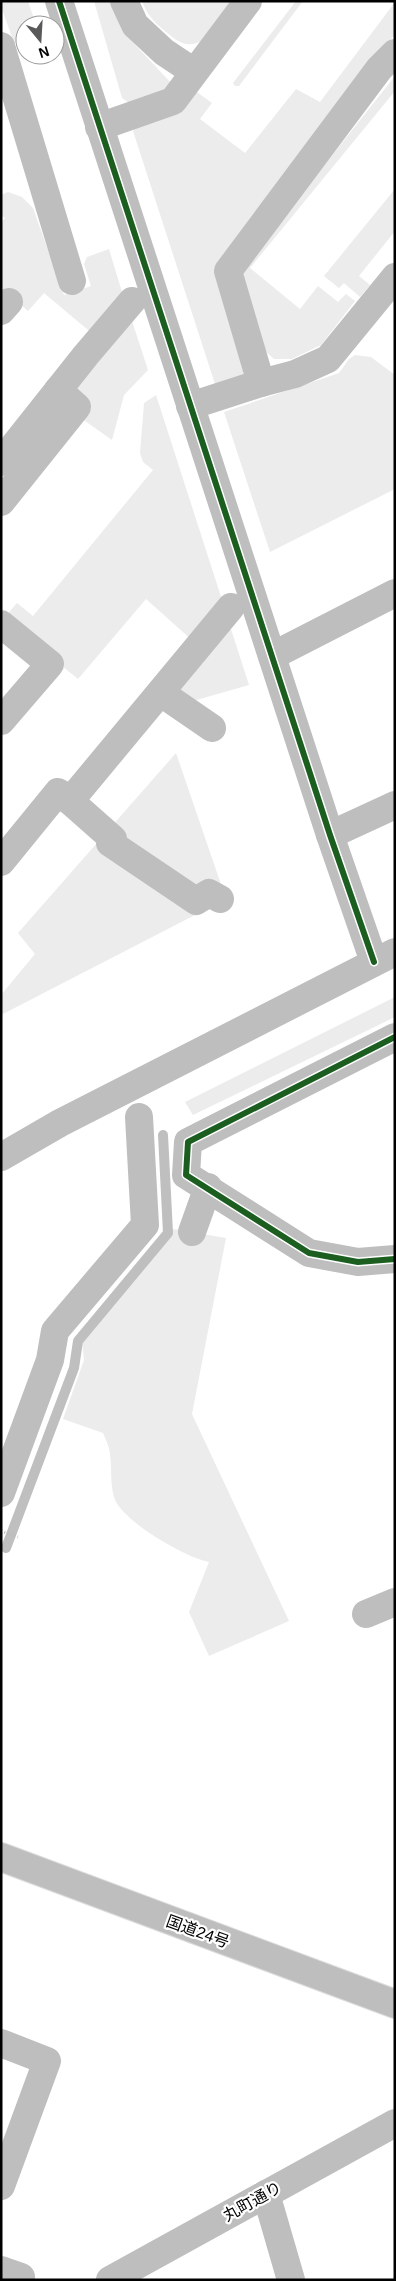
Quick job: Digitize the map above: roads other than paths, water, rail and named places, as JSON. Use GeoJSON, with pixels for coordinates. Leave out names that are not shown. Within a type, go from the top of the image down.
{"type":"FeatureCollection","features":[{"type":"Feature","properties":{"kind":"main road"},"geometry":{"type":"LineString","coordinates":[[1,1156],[60,1123],[384,957],[330,835],[59,1]]}},
{"type":"Feature","properties":{"kind":"main road"},"geometry":{"type":"LineString","coordinates":[[124,1],[135,25],[164,52],[194,72]]}},
{"type":"Feature","properties":{"kind":"main road"},"geometry":{"type":"LineString","coordinates":[[99,127],[174,101],[248,1]]}},
{"type":"Feature","properties":{"kind":"main road"},"geometry":{"type":"LineString","coordinates":[[1,46],[72,281]]}},
{"type":"Feature","properties":{"kind":"main road"},"geometry":{"type":"LineString","coordinates":[[261,383],[228,271],[379,69],[395,53]]}},
{"type":"Feature","properties":{"kind":"main road"},"geometry":{"type":"LineString","coordinates":[[190,406],[295,374],[328,359],[395,277]]}},
{"type":"Feature","properties":{"kind":"main road"},"geometry":{"type":"LineString","coordinates":[[1,462],[132,301]]}},
{"type":"Feature","properties":{"kind":"main road"},"geometry":{"type":"LineString","coordinates":[[1,502],[77,407],[58,390]]}},
{"type":"Feature","properties":{"kind":"main road"},"geometry":{"type":"LineString","coordinates":[[272,656],[395,593]]}},
{"type":"Feature","properties":{"kind":"main road"},"geometry":{"type":"LineString","coordinates":[[70,801],[231,607]]}},
{"type":"Feature","properties":{"kind":"main road"},"geometry":{"type":"LineString","coordinates":[[1,624],[50,664],[1,720]]}},
{"type":"Feature","properties":{"kind":"main road"},"geometry":{"type":"LineString","coordinates":[[161,692],[212,728]]}},
{"type":"Feature","properties":{"kind":"main road"},"geometry":{"type":"LineString","coordinates":[[1,862],[58,792],[113,839],[110,843],[196,900],[209,893],[220,898]]}},
{"type":"Feature","properties":{"kind":"main road"},"geometry":{"type":"LineString","coordinates":[[330,835],[395,805]]}},
{"type":"Feature","properties":{"kind":"main road"},"geometry":{"type":"LineString","coordinates":[[392,1044],[188,1142],[186,1175],[308,1254],[358,1262],[395,1259]]}},
{"type":"Feature","properties":{"kind":"main road"},"geometry":{"type":"LineString","coordinates":[[1,1494],[50,1360],[54,1331],[145,1225],[139,1117]]}},
{"type":"Feature","properties":{"kind":"main road"},"geometry":{"type":"LineString","coordinates":[[192,1232],[208,1188]]}},
{"type":"Feature","properties":{"kind":"main road"},"geometry":{"type":"LineString","coordinates":[[366,1614],[395,1602]]}},
{"type":"Feature","properties":{"kind":"main road","name":"国道24号"},"geometry":{"type":"LineString","coordinates":[[1,1857],[395,2004]]}},
{"type":"Feature","properties":{"kind":"main road"},"geometry":{"type":"LineString","coordinates":[[1,2043],[47,2061],[1,2186]]}},
{"type":"Feature","properties":{"kind":"main road","name":"丸町通り"},"geometry":{"type":"LineString","coordinates":[[110,2280],[395,2123]]}},
{"type":"Feature","properties":{"kind":"main road"},"geometry":{"type":"LineString","coordinates":[[266,2194],[292,2280]]}},
{"type":"Feature","properties":{"kind":"main road"},"geometry":{"type":"LineString","coordinates":[[1,2270],[21,2277],[20,2280]]}},
{"type":"Feature","properties":{"kind":"waterway"},"geometry":{"type":"LineString","coordinates":[[6,1548],[74,1368],[78,1341],[168,1233],[163,1135]]}}]}
